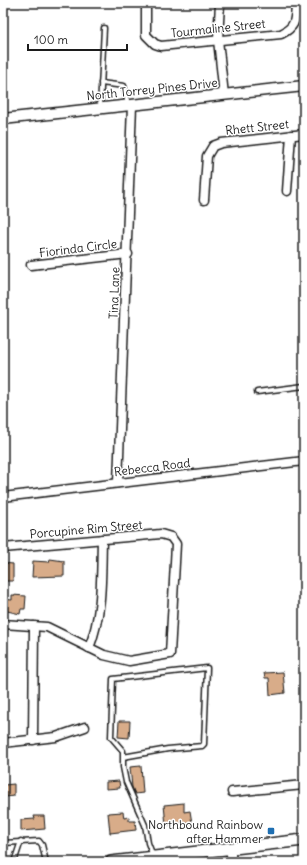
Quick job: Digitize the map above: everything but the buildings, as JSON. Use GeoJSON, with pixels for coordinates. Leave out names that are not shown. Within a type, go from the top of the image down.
{"type":"FeatureCollection","features":[{"type":"Feature","properties":{"kind":"main road"},"geometry":{"type":"LineString","coordinates":[[111,862],[230,847],[304,840]]}},
{"type":"Feature","properties":{"kind":"street","name":"Tourmaline Street"},"geometry":{"type":"LineString","coordinates":[[146,3],[145,29],[149,40],[161,46],[281,34],[290,29],[295,18],[296,3]]}},
{"type":"Feature","properties":{"kind":"street"},"geometry":{"type":"LineString","coordinates":[[220,3],[218,40],[224,95]]}},
{"type":"Feature","properties":{"kind":"street","name":"North Torrey Pines Drive"},"geometry":{"type":"LineString","coordinates":[[3,119],[304,86]]}},
{"type":"Feature","properties":{"kind":"street","name":"Tina Lane"},"geometry":{"type":"LineString","coordinates":[[118,483],[128,254],[130,105]]}},
{"type":"Feature","properties":{"kind":"street","name":"Rhett Street"},"geometry":{"type":"LineString","coordinates":[[204,200],[207,156],[213,146],[221,143],[304,134]]}},
{"type":"Feature","properties":{"kind":"street"},"geometry":{"type":"LineString","coordinates":[[287,191],[291,135]]}},
{"type":"Feature","properties":{"kind":"street","name":"Fiorinda Circle"},"geometry":{"type":"LineString","coordinates":[[32,265],[128,254]]}},
{"type":"Feature","properties":{"kind":"street","name":"Rebecca Road"},"geometry":{"type":"LineString","coordinates":[[3,497],[304,461]]}},
{"type":"Feature","properties":{"kind":"street","name":"Porcupine Rim Street"},"geometry":{"type":"LineString","coordinates":[[3,548],[161,534],[171,537],[176,544],[170,654],[129,661],[104,655],[89,648]]}},
{"type":"Feature","properties":{"kind":"street"},"geometry":{"type":"LineString","coordinates":[[3,624],[47,627],[89,648],[96,631],[100,611],[102,539]]}},
{"type":"Feature","properties":{"kind":"street"},"geometry":{"type":"LineString","coordinates":[[33,740],[34,626]]}},
{"type":"Feature","properties":{"kind":"street"},"geometry":{"type":"LineString","coordinates":[[3,743],[56,737],[85,727]]}},
{"type":"Feature","properties":{"kind":"street"},"geometry":{"type":"LineString","coordinates":[[232,792],[304,785]]}},
{"type":"Feature","properties":{"kind":"street"},"geometry":{"type":"LineString","coordinates":[[230,847],[232,862]]}},
{"type":"Feature","properties":{"kind":"lane"},"geometry":{"type":"LineString","coordinates":[[100,108],[104,28]]}},
{"type":"Feature","properties":{"kind":"lane"},"geometry":{"type":"LineString","coordinates":[[101,83],[124,86],[130,105]]}},
{"type":"Feature","properties":{"kind":"lane"},"geometry":{"type":"LineString","coordinates":[[257,392],[304,386]]}},
{"type":"Feature","properties":{"kind":"lane"},"geometry":{"type":"LineString","coordinates":[[123,757],[168,749],[202,746],[204,744],[207,668],[113,679],[111,737],[123,751],[123,757],[126,782],[145,825],[148,843],[153,857]]}},
{"type":"Feature","properties":{"kind":"lane"},"geometry":{"type":"LineString","coordinates":[[3,844],[21,841],[39,841],[42,845],[46,862]]}},
{"type":"Feature","properties":{"kind":"lane"},"geometry":{"type":"LineString","coordinates":[[14,862],[21,841]]}},
{"type":"Feature","properties":{"kind":"place","name":"Northbound Rainbow after Hammer"},"geometry":{"type":"Point","coordinates":[271,831]}}]}
